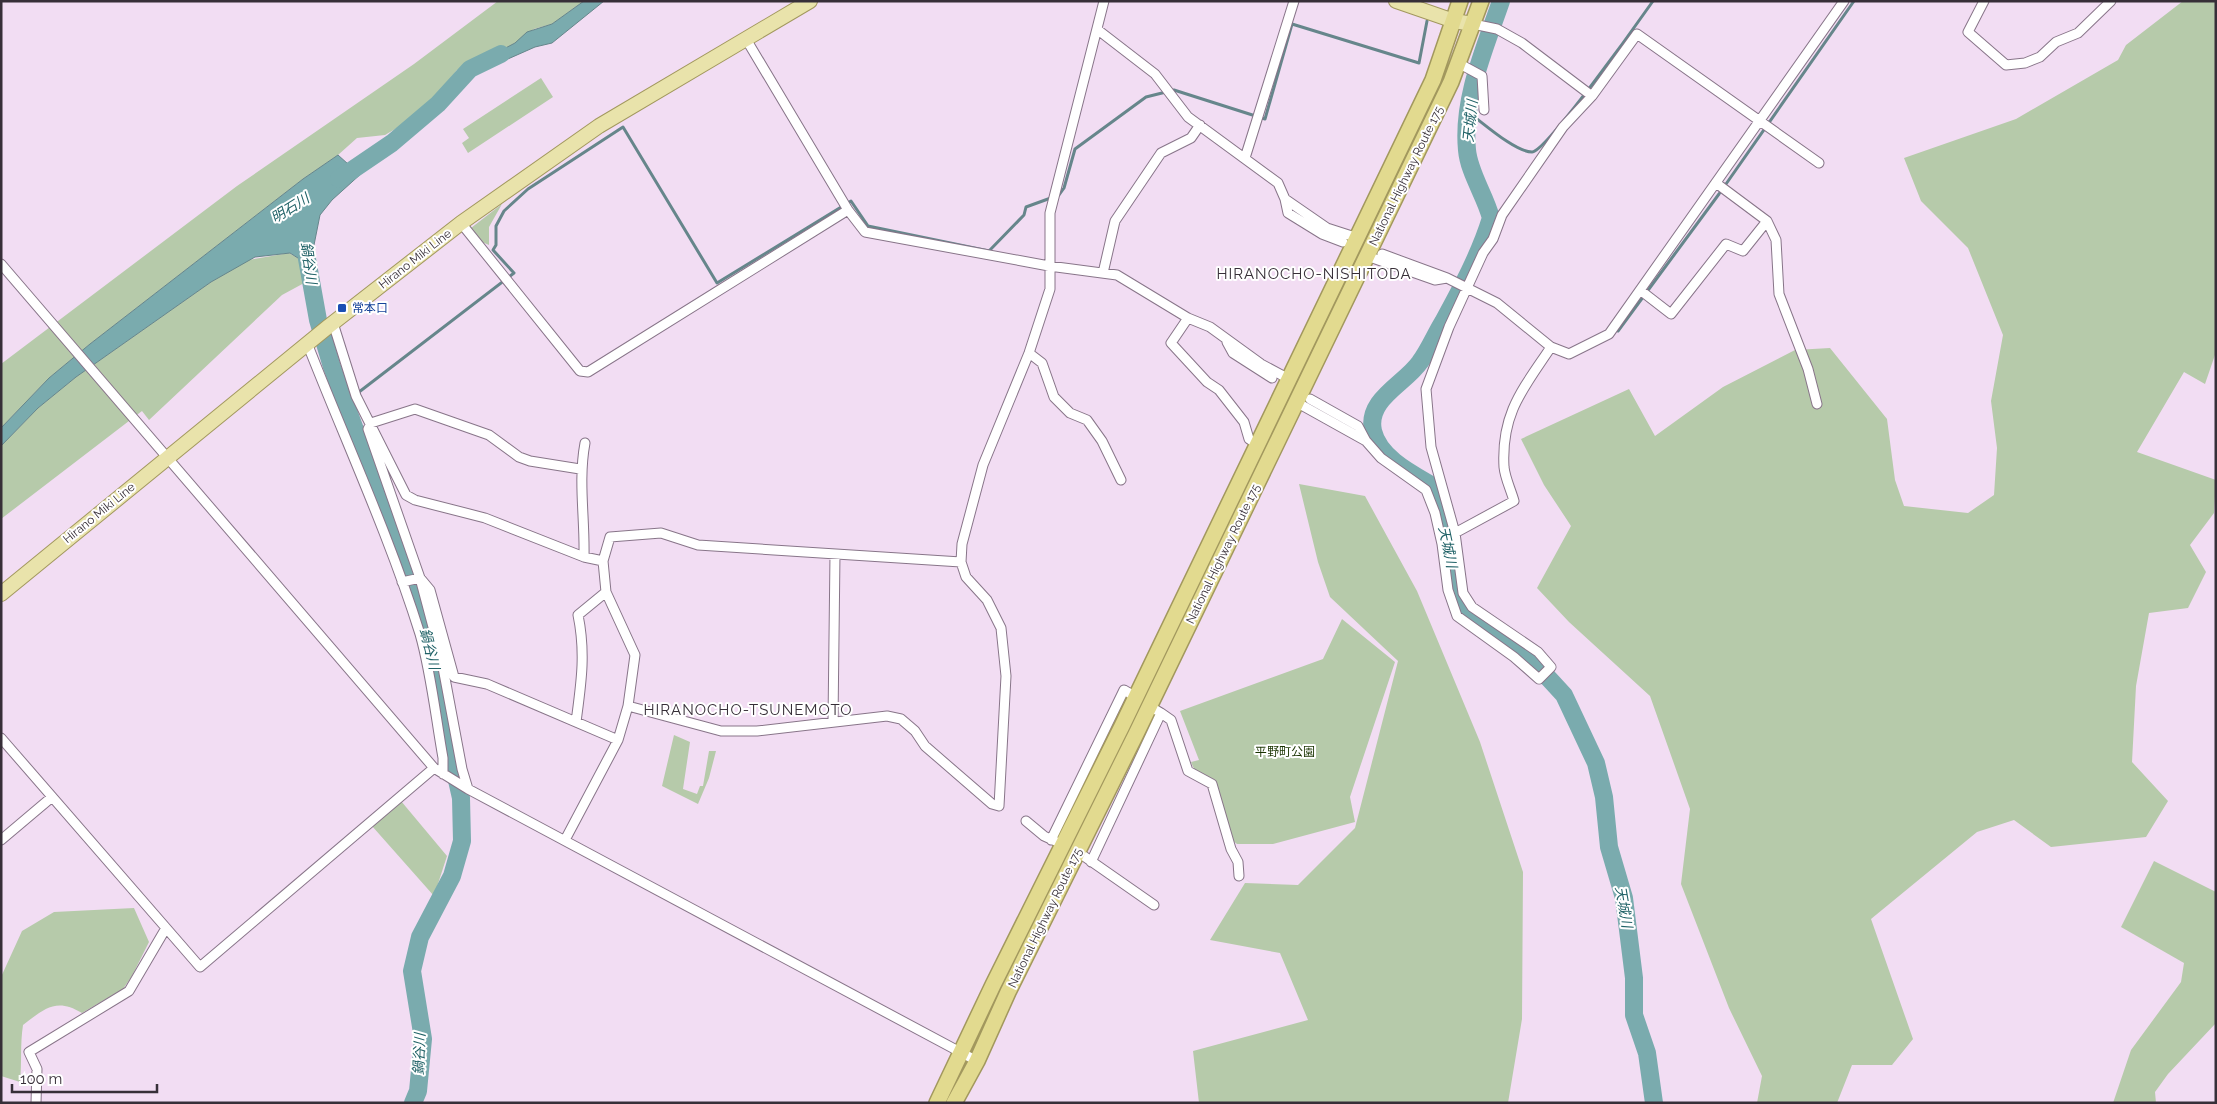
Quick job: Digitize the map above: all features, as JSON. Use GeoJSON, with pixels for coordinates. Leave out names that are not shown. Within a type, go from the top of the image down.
{"type":"FeatureCollection","features":[{"type":"Feature","properties":{"kind":"highway","name":"National Highway Route 175"},"geometry":{"type":"LineString","coordinates":[[937,1103],[1064,846],[1433,80],[1460,1]]}},
{"type":"Feature","properties":{"kind":"highway","name":"National Highway Route 175"},"geometry":{"type":"LineString","coordinates":[[954,1103],[977,1061],[1064,846],[1155,709],[1374,255],[1451,82],[1481,1]]}},
{"type":"Feature","properties":{"kind":"main road","name":"Hirano Miki Line"},"geometry":{"type":"LineString","coordinates":[[1,594],[331,324],[461,223],[599,126],[810,1]]}},
{"type":"Feature","properties":{"kind":"main road"},"geometry":{"type":"LineString","coordinates":[[1396,1],[1454,20],[1473,24]]}},
{"type":"Feature","properties":{"kind":"street"},"geometry":{"type":"LineString","coordinates":[[628,706],[721,731],[757,731],[887,716],[902,719],[915,731],[925,746],[992,804],[999,806],[1006,676],[1001,628],[987,600],[966,578],[961,562],[962,544],[983,465],[1029,353],[1050,289],[1050,213],[1104,1]]}},
{"type":"Feature","properties":{"kind":"street"},"geometry":{"type":"LineString","coordinates":[[1246,158],[1294,1]]}},
{"type":"Feature","properties":{"kind":"street"},"geometry":{"type":"LineString","coordinates":[[1374,255],[1447,278],[1497,303],[1551,347],[1569,354],[1609,334],[1844,1]]}},
{"type":"Feature","properties":{"kind":"street"},"geometry":{"type":"LineString","coordinates":[[1984,1],[1968,32],[2006,65],[2025,63],[2040,57],[2056,42],[2078,33],[2111,1]]}},
{"type":"Feature","properties":{"kind":"street"},"geometry":{"type":"LineString","coordinates":[[1473,24],[1497,29],[1522,43],[1592,96]]}},
{"type":"Feature","properties":{"kind":"street"},"geometry":{"type":"LineString","coordinates":[[1098,30],[1155,74],[1188,117],[1278,183],[1285,199],[1288,213],[1322,234],[1343,242]]}},
{"type":"Feature","properties":{"kind":"street"},"geometry":{"type":"LineString","coordinates":[[1303,400],[1358,426],[1366,441],[1381,458],[1426,490],[1435,513],[1442,544],[1448,590],[1457,616],[1514,657],[1539,679],[1551,667],[1538,652],[1472,607],[1463,593],[1455,534],[1431,446],[1426,389],[1449,327],[1483,253],[1493,239],[1502,215],[1563,127],[1592,96],[1637,34],[1820,162]]}},
{"type":"Feature","properties":{"kind":"street"},"geometry":{"type":"LineString","coordinates":[[746,39],[848,210],[865,232],[1049,266],[1117,275],[1188,318],[1210,327],[1261,364],[1289,379]]}},
{"type":"Feature","properties":{"kind":"street"},"geometry":{"type":"LineString","coordinates":[[1458,63],[1482,76],[1484,110]]}},
{"type":"Feature","properties":{"kind":"street"},"geometry":{"type":"LineString","coordinates":[[1103,273],[1115,221],[1161,153],[1191,138],[1200,126]]}},
{"type":"Feature","properties":{"kind":"street"},"geometry":{"type":"LineString","coordinates":[[1716,183],[1767,221],[1776,240],[1779,294],[1808,368],[1817,404]]}},
{"type":"Feature","properties":{"kind":"street"},"geometry":{"type":"LineString","coordinates":[[1285,199],[1327,228],[1358,238]]}},
{"type":"Feature","properties":{"kind":"street"},"geometry":{"type":"LineString","coordinates":[[461,223],[580,371],[588,372],[848,210]]}},
{"type":"Feature","properties":{"kind":"street"},"geometry":{"type":"LineString","coordinates":[[1640,290],[1671,314],[1726,244],[1743,251],[1767,221]]}},
{"type":"Feature","properties":{"kind":"street"},"geometry":{"type":"LineString","coordinates":[[1374,255],[1435,280],[1447,278]]}},
{"type":"Feature","properties":{"kind":"street"},"geometry":{"type":"LineString","coordinates":[[1,264],[168,456],[434,768],[468,789],[793,965],[977,1061]]}},
{"type":"Feature","properties":{"kind":"street"},"geometry":{"type":"LineString","coordinates":[[1188,318],[1171,343],[1207,382],[1219,390],[1244,422],[1250,439],[1257,444]]}},
{"type":"Feature","properties":{"kind":"street"},"geometry":{"type":"LineString","coordinates":[[331,324],[356,396],[406,495],[415,500],[486,518],[584,557],[603,560]]}},
{"type":"Feature","properties":{"kind":"street"},"geometry":{"type":"LineString","coordinates":[[1225,338],[1232,353],[1272,378]]}},
{"type":"Feature","properties":{"kind":"street"},"geometry":{"type":"LineString","coordinates":[[310,342],[348,447],[362,474],[421,636],[443,758],[443,774]]}},
{"type":"Feature","properties":{"kind":"street"},"geometry":{"type":"LineString","coordinates":[[1455,534],[1514,501],[1504,469],[1505,427],[1515,402],[1551,347]]}},
{"type":"Feature","properties":{"kind":"street"},"geometry":{"type":"LineString","coordinates":[[1029,353],[1042,363],[1054,397],[1070,413],[1087,420],[1102,441],[1121,480]]}},
{"type":"Feature","properties":{"kind":"street"},"geometry":{"type":"LineString","coordinates":[[1303,400],[1366,441]]}},
{"type":"Feature","properties":{"kind":"street"},"geometry":{"type":"LineString","coordinates":[[468,789],[462,769],[441,658],[420,578],[368,429],[371,423],[415,409],[489,435],[524,459],[580,470]]}},
{"type":"Feature","properties":{"kind":"street"},"geometry":{"type":"LineString","coordinates":[[584,557],[585,525],[580,470],[585,443]]}},
{"type":"Feature","properties":{"kind":"street"},"geometry":{"type":"LineString","coordinates":[[1435,513],[1448,509]]}},
{"type":"Feature","properties":{"kind":"street"},"geometry":{"type":"LineString","coordinates":[[565,840],[618,740],[628,706],[635,655],[606,592],[603,560],[610,536],[660,534],[698,545],[961,562]]}},
{"type":"Feature","properties":{"kind":"street"},"geometry":{"type":"LineString","coordinates":[[833,721],[835,554]]}},
{"type":"Feature","properties":{"kind":"street"},"geometry":{"type":"LineString","coordinates":[[402,582],[420,578]]}},
{"type":"Feature","properties":{"kind":"street"},"geometry":{"type":"LineString","coordinates":[[420,578],[430,590],[454,677],[487,684],[618,740]]}},
{"type":"Feature","properties":{"kind":"street"},"geometry":{"type":"LineString","coordinates":[[576,722],[584,661],[583,639],[578,615],[606,592]]}},
{"type":"Feature","properties":{"kind":"street"},"geometry":{"type":"LineString","coordinates":[[1091,862],[1155,709],[1170,720],[1188,771],[1212,784],[1231,848],[1238,862],[1239,876]]}},
{"type":"Feature","properties":{"kind":"street"},"geometry":{"type":"LineString","coordinates":[[1,738],[200,967],[434,768]]}},
{"type":"Feature","properties":{"kind":"street"},"geometry":{"type":"LineString","coordinates":[[1,840],[52,797]]}},
{"type":"Feature","properties":{"kind":"street"},"geometry":{"type":"LineString","coordinates":[[1026,821],[1154,905]]}},
{"type":"Feature","properties":{"kind":"street"},"geometry":{"type":"LineString","coordinates":[[36,1103],[37,1069],[29,1052],[128,990],[166,928]]}},
{"type":"Feature","properties":{"kind":"green space"},"geometry":{"type":"Polygon","coordinates":[[[498,1],[584,1],[552,24],[534,29],[515,43],[479,62],[457,70],[443,88],[407,122],[385,135],[357,138],[338,155],[303,179],[90,344],[49,378],[1,428],[1,364],[237,186],[414,64],[498,1]]]}},
{"type":"Feature","properties":{"kind":"green space"},"geometry":{"type":"Polygon","coordinates":[[[2183,1],[2216,1],[2216,352],[2205,384],[2184,372],[2137,452],[2216,480],[2214,513],[2190,545],[2206,572],[2188,608],[2149,613],[2136,686],[2132,762],[2168,801],[2146,837],[2051,847],[2014,820],[1977,832],[1871,919],[1913,1039],[1892,1065],[1852,1065],[1837,1103],[1757,1103],[1762,1076],[1729,1008],[1681,884],[1690,809],[1650,696],[1569,622],[1537,588],[1571,526],[1544,485],[1521,439],[1629,389],[1655,436],[1723,387],[1795,350],[1830,348],[1887,419],[1895,480],[1904,506],[1968,513],[1994,495],[1997,448],[1991,401],[2003,335],[1968,248],[1921,201],[1904,158],[2016,119],[2118,60],[2126,45],[2183,1]]]}},
{"type":"Feature","properties":{"kind":"green space"},"geometry":{"type":"Polygon","coordinates":[[[541,78],[553,97],[468,153],[462,143],[469,138],[463,129],[541,78]]]}},
{"type":"Feature","properties":{"kind":"green space"},"geometry":{"type":"Polygon","coordinates":[[[502,204],[489,227],[489,245],[482,242],[471,228],[502,204]]]}},
{"type":"Feature","properties":{"kind":"green space"},"geometry":{"type":"Polygon","coordinates":[[[289,253],[301,260],[306,282],[282,295],[149,420],[142,411],[1,519],[1,446],[38,408],[76,377],[211,282],[248,260],[289,253]]]}},
{"type":"Feature","properties":{"kind":"green space"},"geometry":{"type":"Polygon","coordinates":[[[1299,484],[1365,496],[1417,591],[1480,742],[1523,872],[1522,1019],[1508,1103],[1199,1103],[1193,1051],[1308,1020],[1280,953],[1210,940],[1245,883],[1298,885],[1355,828],[1398,661],[1330,597],[1318,562],[1299,484]]]}},
{"type":"Feature","properties":{"kind":"green space","name":"平野町公園"},"geometry":{"type":"Polygon","coordinates":[[[1342,619],[1395,662],[1350,797],[1355,822],[1273,844],[1237,844],[1232,840],[1215,780],[1194,769],[1191,762],[1199,760],[1180,711],[1323,659],[1342,619]]]}},
{"type":"Feature","properties":{"kind":"green space"},"geometry":{"type":"Polygon","coordinates":[[[674,735],[690,742],[683,789],[697,794],[700,786],[703,786],[709,751],[716,751],[709,778],[698,804],[662,786],[674,735]]]}},
{"type":"Feature","properties":{"kind":"green space"},"geometry":{"type":"Polygon","coordinates":[[[401,801],[447,856],[434,896],[372,826],[401,801]]]}},
{"type":"Feature","properties":{"kind":"green space"},"geometry":{"type":"Polygon","coordinates":[[[2154,861],[2216,892],[2216,1023],[2168,1074],[2155,1092],[2156,1103],[2113,1103],[2131,1050],[2181,982],[2184,963],[2121,927],[2154,861]]]}},
{"type":"Feature","properties":{"kind":"green space"},"geometry":{"type":"Polygon","coordinates":[[[134,908],[149,942],[132,976],[123,989],[82,1013],[73,1008],[57,1006],[37,1014],[23,1025],[20,1082],[1,1076],[1,977],[22,931],[54,912],[134,908]]]}},
{"type":"Feature","properties":{"kind":"water"},"geometry":{"type":"Polygon","coordinates":[[[584,1],[604,1],[552,43],[535,47],[483,70],[479,62],[515,43],[527,32],[552,24],[584,1]]]}},
{"type":"Feature","properties":{"kind":"water"},"geometry":{"type":"Polygon","coordinates":[[[338,155],[348,164],[357,165],[363,169],[363,172],[332,200],[320,215],[314,245],[317,281],[306,282],[301,260],[290,253],[255,257],[211,282],[76,377],[38,408],[1,446],[1,428],[49,378],[303,179],[338,155]]]}},
{"type":"Feature","properties":{"kind":"waterway","name":"天城川"},"geometry":{"type":"LineString","coordinates":[[1501,1],[1476,74],[1471,93],[1466,131],[1468,159],[1491,218],[1470,271],[1457,297],[1423,357],[1413,370],[1388,393],[1375,410],[1372,420],[1373,431],[1376,440],[1388,456],[1431,485],[1449,539],[1457,596],[1464,611],[1515,647],[1541,670],[1564,695],[1596,763],[1604,797],[1609,847],[1624,898],[1634,978],[1634,1015],[1647,1053],[1654,1103]]}},
{"type":"Feature","properties":{"kind":"waterway"},"geometry":{"type":"LineString","coordinates":[[1468,112],[1508,142],[1525,151],[1532,152],[1541,146],[1573,109],[1653,1]]}},
{"type":"Feature","properties":{"kind":"waterway"},"geometry":{"type":"LineString","coordinates":[[1618,331],[1719,194],[1854,1]]}},
{"type":"Feature","properties":{"kind":"waterway"},"geometry":{"type":"LineString","coordinates":[[346,402],[514,273],[493,250],[496,245],[496,226],[504,211],[528,189],[623,127],[717,283],[851,201],[868,226],[989,251],[1024,215],[1026,207],[1059,195],[1064,188],[1075,149],[1146,97],[1174,90],[1265,119],[1292,24],[1419,63],[1427,21]]}},
{"type":"Feature","properties":{"kind":"waterway","name":"明石川"},"geometry":{"type":"LineString","coordinates":[[339,179],[392,143],[438,104],[470,69],[501,54]]}},
{"type":"Feature","properties":{"kind":"waterway","name":"鍋谷川"},"geometry":{"type":"LineString","coordinates":[[307,259],[318,320],[332,367],[414,590],[433,658],[461,798],[462,841],[452,876],[420,937],[412,971],[423,1039],[418,1091],[413,1103]]}},
{"type":"Feature","properties":{"kind":"place","name":"常本口"},"geometry":{"type":"Point","coordinates":[342,308]}},
{"type":"Feature","properties":{"kind":"district","name":"HIRANOCHO-NISHITODA"},"geometry":{"type":"Point","coordinates":[1314,274]}},
{"type":"Feature","properties":{"kind":"district","name":"HIRANOCHO-TSUNEMOTO"},"geometry":{"type":"Point","coordinates":[748,710]}}]}
